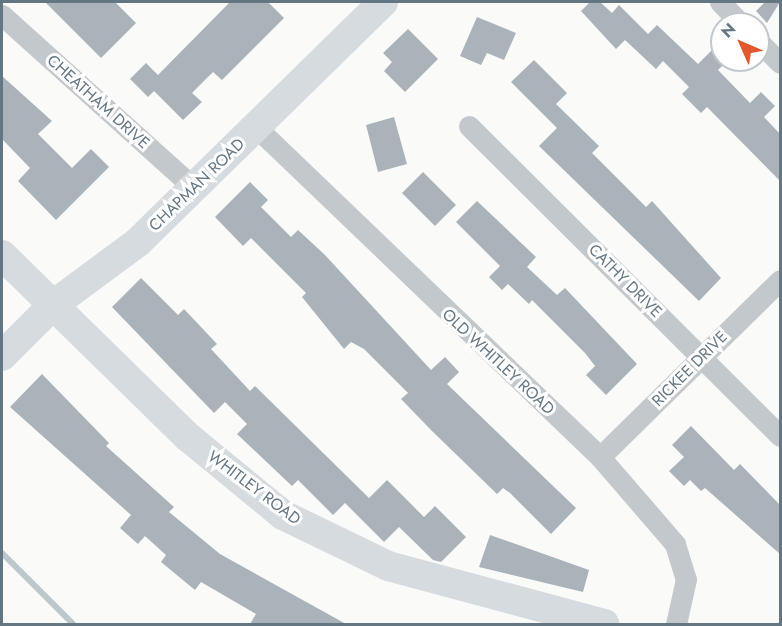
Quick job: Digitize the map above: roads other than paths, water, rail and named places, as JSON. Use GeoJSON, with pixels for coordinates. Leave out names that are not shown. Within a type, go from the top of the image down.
{"type":"FeatureCollection","features":[{"type":"Feature","properties":{"kind":"street","name":"CHAPMAN ROAD"},"geometry":{"type":"LineString","coordinates":[[2,356],[53,305],[138,242],[383,2]]}},
{"type":"Feature","properties":{"kind":"street","name":"CHEATHAM DRIVE"},"geometry":{"type":"LineString","coordinates":[[2,15],[194,189]]}},
{"type":"Feature","properties":{"kind":"street","name":"CATHY DRIVE"},"geometry":{"type":"LineString","coordinates":[[469,126],[780,436]]}},
{"type":"Feature","properties":{"kind":"street","name":"OLD WHITLEY ROAD"},"geometry":{"type":"LineString","coordinates":[[256,127],[600,458],[675,544],[686,579],[676,624]]}},
{"type":"Feature","properties":{"kind":"street","name":"WHITLEY ROAD"},"geometry":{"type":"LineString","coordinates":[[2,255],[188,437],[284,515],[388,566],[604,624]]}},
{"type":"Feature","properties":{"kind":"street","name":"RICKEE DRIVE"},"geometry":{"type":"LineString","coordinates":[[600,458],[780,280]]}},
{"type":"Feature","properties":{"kind":"waterway"},"geometry":{"type":"LineString","coordinates":[[2,553],[73,624]]}}]}
